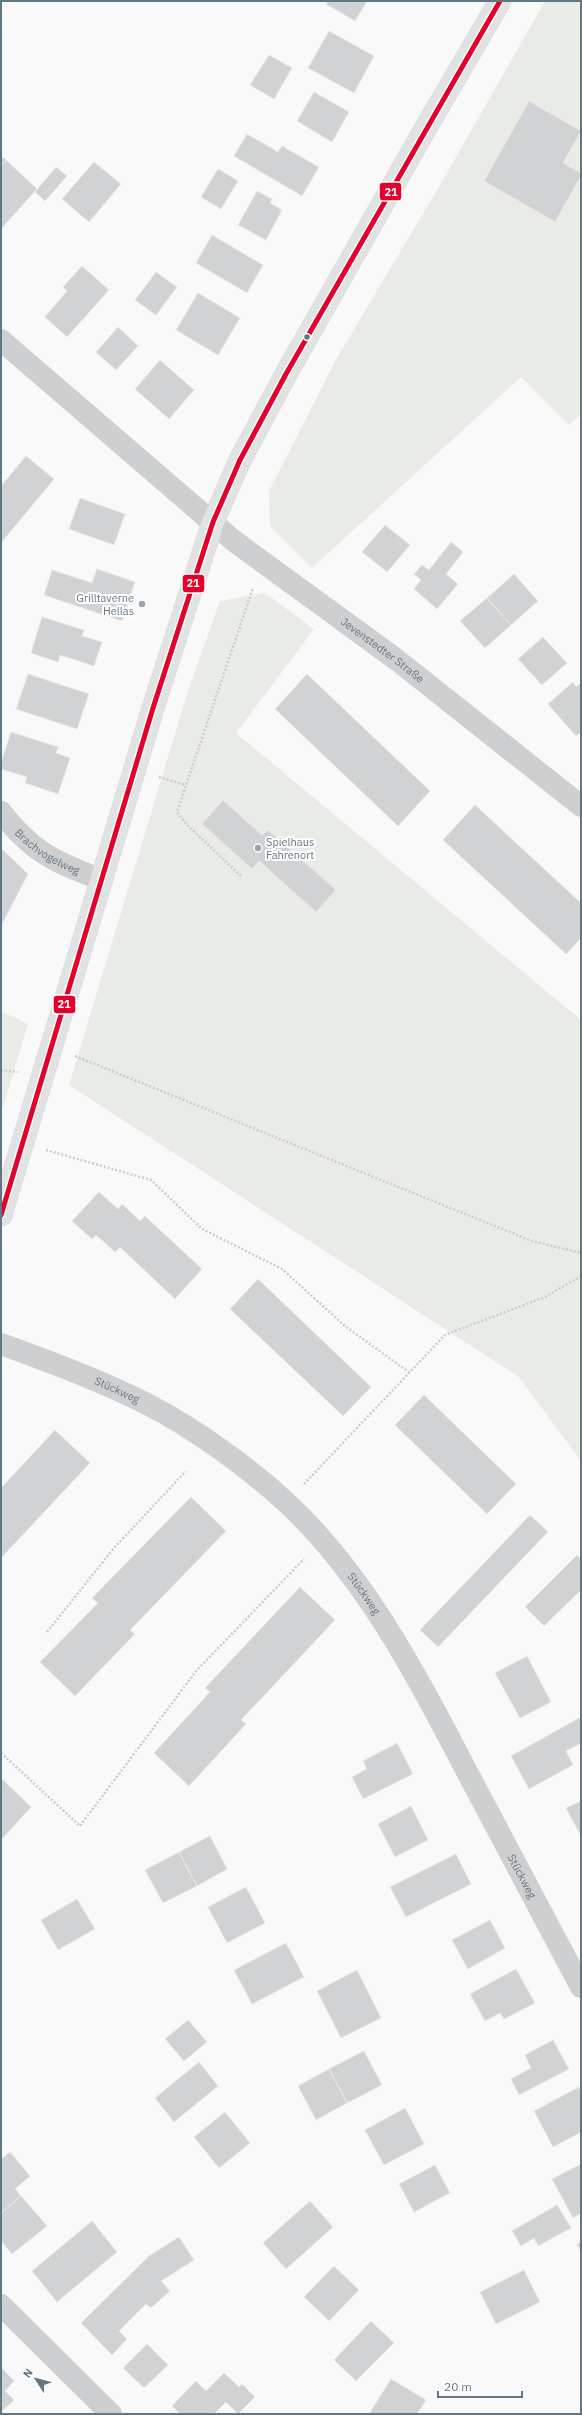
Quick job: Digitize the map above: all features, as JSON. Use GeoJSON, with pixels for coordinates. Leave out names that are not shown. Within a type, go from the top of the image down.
{"type":"FeatureCollection","features":[{"type":"Feature","properties":{"kind":"street"},"geometry":{"type":"LineString","coordinates":[[1,1215],[102,880],[213,522],[240,460],[286,374],[424,131],[500,1]]}},
{"type":"Feature","properties":{"kind":"street","name":"Jevenstedter Straße"},"geometry":{"type":"LineString","coordinates":[[1,340],[234,541],[397,660],[581,806]]}},
{"type":"Feature","properties":{"kind":"street","name":"Brachvogelweg"},"geometry":{"type":"LineString","coordinates":[[1,812],[29,844],[43,855],[60,864],[102,880]]}},
{"type":"Feature","properties":{"kind":"street","name":"Stückweg"},"geometry":{"type":"LineString","coordinates":[[1,1344],[80,1373],[148,1404],[212,1444],[286,1503],[323,1541],[356,1580],[388,1628],[420,1683],[581,1987]]}},
{"type":"Feature","properties":{"kind":"street"},"geometry":{"type":"LineString","coordinates":[[1,2305],[111,2414]]}},
{"type":"Feature","properties":{"kind":"path"},"geometry":{"type":"LineString","coordinates":[[241,876],[187,825],[177,812],[254,586]]}},
{"type":"Feature","properties":{"kind":"path"},"geometry":{"type":"LineString","coordinates":[[155,775],[186,785]]}},
{"type":"Feature","properties":{"kind":"path"},"geometry":{"type":"LineString","coordinates":[[72,1054],[532,1241],[581,1253]]}},
{"type":"Feature","properties":{"kind":"path"},"geometry":{"type":"LineString","coordinates":[[1,1070],[23,1072]]}},
{"type":"Feature","properties":{"kind":"path"},"geometry":{"type":"LineString","coordinates":[[42,1149],[151,1180],[202,1229],[282,1269],[345,1326],[410,1373]]}},
{"type":"Feature","properties":{"kind":"path"},"geometry":{"type":"LineString","coordinates":[[302,1486],[445,1335],[544,1297],[581,1276]]}},
{"type":"Feature","properties":{"kind":"path"},"geometry":{"type":"LineString","coordinates":[[47,1632],[114,1548],[186,1471]]}},
{"type":"Feature","properties":{"kind":"path"},"geometry":{"type":"LineString","coordinates":[[1,1753],[80,1826],[197,1670],[305,1559]]}},
{"type":"Feature","properties":{"kind":"shaded area"},"geometry":{"type":"Polygon","coordinates":[[[545,1],[581,1],[581,414],[569,425],[521,377],[312,568],[270,526],[269,491],[337,358],[443,180],[545,1]]]}},
{"type":"Feature","properties":{"kind":"shaded area"},"geometry":{"type":"Polygon","coordinates":[[[265,593],[314,629],[236,733],[581,1020],[581,1461],[519,1377],[69,1085],[187,694],[220,601],[265,593]]]}},
{"type":"Feature","properties":{"kind":"shaded area"},"geometry":{"type":"Polygon","coordinates":[[[1,1011],[28,1024],[1,1114],[1,1011]]]}},
{"type":"Feature","properties":{"kind":"building"},"geometry":{"type":"Polygon","coordinates":[[[328,1],[367,1],[355,21],[326,4],[328,1]]]}},
{"type":"Feature","properties":{"kind":"building"},"geometry":{"type":"Polygon","coordinates":[[[329,31],[374,56],[354,93],[308,68],[329,31]]]}},
{"type":"Feature","properties":{"kind":"building"},"geometry":{"type":"Polygon","coordinates":[[[269,55],[292,68],[274,99],[250,85],[269,55]]]}},
{"type":"Feature","properties":{"kind":"building"},"geometry":{"type":"Polygon","coordinates":[[[314,92],[349,112],[332,142],[297,121],[314,92]]]}},
{"type":"Feature","properties":{"kind":"building"},"geometry":{"type":"Polygon","coordinates":[[[529,101],[581,131],[563,163],[581,173],[581,176],[555,222],[484,181],[529,101]]]}},
{"type":"Feature","properties":{"kind":"building"},"geometry":{"type":"Polygon","coordinates":[[[247,134],[278,152],[282,146],[319,167],[302,196],[234,156],[247,134]]]}},
{"type":"Feature","properties":{"kind":"building"},"geometry":{"type":"Polygon","coordinates":[[[1,156],[6,160],[1,166],[1,156]]]}},
{"type":"Feature","properties":{"kind":"building"},"geometry":{"type":"Polygon","coordinates":[[[6,160],[37,189],[1,229],[1,166],[6,160]]]}},
{"type":"Feature","properties":{"kind":"building"},"geometry":{"type":"Polygon","coordinates":[[[94,162],[121,184],[89,222],[62,199],[94,162]]]}},
{"type":"Feature","properties":{"kind":"building"},"geometry":{"type":"Polygon","coordinates":[[[56,167],[67,176],[45,201],[35,192],[56,167]]]}},
{"type":"Feature","properties":{"kind":"building"},"geometry":{"type":"Polygon","coordinates":[[[218,169],[238,181],[221,209],[201,197],[218,169]]]}},
{"type":"Feature","properties":{"kind":"building"},"geometry":{"type":"Polygon","coordinates":[[[257,191],[272,199],[270,203],[282,210],[266,240],[238,225],[257,191]]]}},
{"type":"Feature","properties":{"kind":"building"},"geometry":{"type":"Polygon","coordinates":[[[212,235],[263,265],[247,293],[196,263],[212,235]]]}},
{"type":"Feature","properties":{"kind":"building"},"geometry":{"type":"Polygon","coordinates":[[[82,266],[109,290],[67,337],[45,317],[67,291],[63,287],[82,266]]]}},
{"type":"Feature","properties":{"kind":"building"},"geometry":{"type":"Polygon","coordinates":[[[156,272],[177,287],[156,315],[135,300],[156,272]]]}},
{"type":"Feature","properties":{"kind":"building"},"geometry":{"type":"Polygon","coordinates":[[[198,293],[240,318],[218,355],[176,330],[198,293]]]}},
{"type":"Feature","properties":{"kind":"building"},"geometry":{"type":"Polygon","coordinates":[[[118,327],[138,346],[116,370],[96,352],[118,327]]]}},
{"type":"Feature","properties":{"kind":"building"},"geometry":{"type":"Polygon","coordinates":[[[160,360],[194,390],[169,419],[135,389],[160,360]]]}},
{"type":"Feature","properties":{"kind":"building"},"geometry":{"type":"Polygon","coordinates":[[[26,456],[54,479],[1,543],[1,486],[26,456]]]}},
{"type":"Feature","properties":{"kind":"building"},"geometry":{"type":"Polygon","coordinates":[[[80,498],[125,514],[114,545],[69,529],[80,498]]]}},
{"type":"Feature","properties":{"kind":"building"},"geometry":{"type":"Polygon","coordinates":[[[385,525],[410,545],[387,572],[362,552],[385,525]]]}},
{"type":"Feature","properties":{"kind":"building"},"geometry":{"type":"Polygon","coordinates":[[[451,542],[463,552],[446,574],[458,584],[437,609],[414,589],[421,580],[414,574],[422,565],[429,570],[451,542]]]}},
{"type":"Feature","properties":{"kind":"building"},"geometry":{"type":"Polygon","coordinates":[[[97,569],[135,582],[122,621],[44,595],[52,570],[92,583],[97,569]]]}},
{"type":"Feature","properties":{"kind":"building"},"geometry":{"type":"Polygon","coordinates":[[[514,574],[538,601],[511,625],[487,598],[514,574]]]}},
{"type":"Feature","properties":{"kind":"building"},"geometry":{"type":"Polygon","coordinates":[[[487,598],[511,625],[485,648],[460,621],[487,598]]]}},
{"type":"Feature","properties":{"kind":"building"},"geometry":{"type":"Polygon","coordinates":[[[42,617],[84,630],[82,636],[102,642],[94,666],[60,655],[58,662],[31,653],[42,617]]]}},
{"type":"Feature","properties":{"kind":"building"},"geometry":{"type":"Polygon","coordinates":[[[543,637],[567,663],[542,685],[518,659],[543,637]]]}},
{"type":"Feature","properties":{"kind":"building"},"geometry":{"type":"Polygon","coordinates":[[[28,674],[89,694],[77,729],[16,709],[28,674]]]}},
{"type":"Feature","properties":{"kind":"building"},"geometry":{"type":"Polygon","coordinates":[[[307,674],[430,791],[398,826],[275,709],[307,674]]]}},
{"type":"Feature","properties":{"kind":"building"},"geometry":{"type":"Polygon","coordinates":[[[573,682],[576,687],[581,683],[581,732],[576,736],[548,704],[573,682]]]}},
{"type":"Feature","properties":{"kind":"building"},"geometry":{"type":"Polygon","coordinates":[[[11,732],[58,747],[56,753],[70,758],[58,794],[25,783],[27,777],[1,769],[1,762],[11,732]]]}},
{"type":"Feature","properties":{"kind":"building","name":"Spielhaus Fahrenort"},"geometry":{"type":"Polygon","coordinates":[[[223,800],[262,835],[268,830],[336,890],[316,912],[259,861],[252,869],[202,824],[223,800]]]}},
{"type":"Feature","properties":{"kind":"building"},"geometry":{"type":"Polygon","coordinates":[[[475,805],[581,903],[581,938],[566,954],[443,840],[475,805]]]}},
{"type":"Feature","properties":{"kind":"building"},"geometry":{"type":"Polygon","coordinates":[[[1,848],[28,874],[1,926],[1,848]]]}},
{"type":"Feature","properties":{"kind":"building"},"geometry":{"type":"Polygon","coordinates":[[[99,1192],[118,1209],[122,1204],[140,1221],[145,1216],[202,1269],[175,1299],[120,1247],[115,1252],[96,1235],[92,1239],[72,1221],[99,1192]]]}},
{"type":"Feature","properties":{"kind":"building"},"geometry":{"type":"Polygon","coordinates":[[[258,1279],[371,1387],[343,1416],[230,1309],[258,1279]]]}},
{"type":"Feature","properties":{"kind":"building"},"geometry":{"type":"Polygon","coordinates":[[[424,1395],[516,1484],[487,1514],[395,1425],[424,1395]]]}},
{"type":"Feature","properties":{"kind":"building"},"geometry":{"type":"Polygon","coordinates":[[[55,1430],[90,1463],[1,1558],[1,1488],[55,1430]]]}},
{"type":"Feature","properties":{"kind":"building"},"geometry":{"type":"Polygon","coordinates":[[[191,1497],[226,1531],[130,1630],[135,1634],[75,1696],[40,1662],[98,1603],[92,1598],[191,1497]]]}},
{"type":"Feature","properties":{"kind":"building"},"geometry":{"type":"Polygon","coordinates":[[[530,1515],[548,1532],[438,1647],[420,1630],[530,1515]]]}},
{"type":"Feature","properties":{"kind":"building"},"geometry":{"type":"Polygon","coordinates":[[[577,1555],[581,1559],[581,1590],[544,1626],[525,1607],[577,1555]]]}},
{"type":"Feature","properties":{"kind":"building"},"geometry":{"type":"Polygon","coordinates":[[[300,1587],[335,1620],[241,1720],[246,1724],[189,1786],[154,1753],[210,1692],[205,1688],[300,1587]]]}},
{"type":"Feature","properties":{"kind":"building"},"geometry":{"type":"Polygon","coordinates":[[[527,1656],[551,1702],[520,1718],[495,1673],[527,1656]]]}},
{"type":"Feature","properties":{"kind":"building"},"geometry":{"type":"Polygon","coordinates":[[[581,1717],[581,1743],[566,1751],[573,1765],[529,1789],[511,1756],[581,1717]]]}},
{"type":"Feature","properties":{"kind":"building"},"geometry":{"type":"Polygon","coordinates":[[[397,1743],[413,1774],[363,1799],[352,1777],[367,1769],[363,1761],[397,1743]]]}},
{"type":"Feature","properties":{"kind":"building"},"geometry":{"type":"Polygon","coordinates":[[[1,1778],[31,1807],[1,1840],[1,1778]]]}},
{"type":"Feature","properties":{"kind":"building"},"geometry":{"type":"Polygon","coordinates":[[[581,1801],[581,1836],[566,1808],[581,1801]]]}},
{"type":"Feature","properties":{"kind":"building"},"geometry":{"type":"Polygon","coordinates":[[[411,1806],[428,1840],[395,1857],[378,1824],[411,1806]]]}},
{"type":"Feature","properties":{"kind":"building"},"geometry":{"type":"Polygon","coordinates":[[[210,1836],[227,1869],[197,1886],[179,1852],[210,1836]]]}},
{"type":"Feature","properties":{"kind":"building"},"geometry":{"type":"Polygon","coordinates":[[[179,1852],[197,1886],[163,1903],[145,1870],[179,1852]]]}},
{"type":"Feature","properties":{"kind":"building"},"geometry":{"type":"Polygon","coordinates":[[[456,1854],[471,1884],[406,1917],[390,1887],[456,1854]]]}},
{"type":"Feature","properties":{"kind":"building"},"geometry":{"type":"Polygon","coordinates":[[[246,1887],[265,1923],[227,1943],[208,1907],[246,1887]]]}},
{"type":"Feature","properties":{"kind":"building"},"geometry":{"type":"Polygon","coordinates":[[[77,1899],[95,1929],[58,1950],[41,1920],[77,1899]]]}},
{"type":"Feature","properties":{"kind":"building"},"geometry":{"type":"Polygon","coordinates":[[[490,1920],[505,1948],[468,1969],[452,1940],[490,1920]]]}},
{"type":"Feature","properties":{"kind":"building"},"geometry":{"type":"Polygon","coordinates":[[[286,1943],[304,1977],[252,2004],[234,1970],[286,1943]]]}},
{"type":"Feature","properties":{"kind":"building"},"geometry":{"type":"Polygon","coordinates":[[[516,1969],[535,2003],[504,2019],[500,2013],[485,2021],[470,1994],[516,1969]]]}},
{"type":"Feature","properties":{"kind":"building"},"geometry":{"type":"Polygon","coordinates":[[[357,1970],[381,2018],[341,2038],[317,1991],[357,1970]]]}},
{"type":"Feature","properties":{"kind":"building"},"geometry":{"type":"Polygon","coordinates":[[[188,2020],[207,2042],[184,2061],[165,2039],[188,2020]]]}},
{"type":"Feature","properties":{"kind":"building"},"geometry":{"type":"Polygon","coordinates":[[[553,2040],[569,2069],[519,2095],[511,2079],[531,2068],[525,2055],[553,2040]]]}},
{"type":"Feature","properties":{"kind":"building"},"geometry":{"type":"Polygon","coordinates":[[[364,2051],[382,2085],[347,2103],[329,2069],[364,2051]]]}},
{"type":"Feature","properties":{"kind":"building"},"geometry":{"type":"Polygon","coordinates":[[[199,2062],[218,2086],[174,2122],[155,2098],[199,2062]]]}},
{"type":"Feature","properties":{"kind":"building"},"geometry":{"type":"Polygon","coordinates":[[[329,2069],[347,2103],[316,2120],[298,2086],[329,2069]]]}},
{"type":"Feature","properties":{"kind":"building"},"geometry":{"type":"Polygon","coordinates":[[[579,2087],[581,2091],[581,2132],[553,2147],[534,2111],[579,2087]]]}},
{"type":"Feature","properties":{"kind":"building"},"geometry":{"type":"Polygon","coordinates":[[[405,2108],[424,2144],[384,2165],[365,2130],[405,2108]]]}},
{"type":"Feature","properties":{"kind":"building"},"geometry":{"type":"Polygon","coordinates":[[[225,2112],[250,2143],[219,2168],[194,2137],[225,2112]]]}},
{"type":"Feature","properties":{"kind":"building"},"geometry":{"type":"Polygon","coordinates":[[[10,2152],[30,2176],[15,2189],[21,2196],[1,2213],[1,2159],[10,2152]]]}},
{"type":"Feature","properties":{"kind":"building"},"geometry":{"type":"Polygon","coordinates":[[[581,2164],[581,2213],[573,2218],[552,2179],[581,2164]]]}},
{"type":"Feature","properties":{"kind":"building"},"geometry":{"type":"Polygon","coordinates":[[[435,2165],[450,2193],[414,2212],[399,2184],[435,2165]]]}},
{"type":"Feature","properties":{"kind":"building"},"geometry":{"type":"Polygon","coordinates":[[[21,2196],[47,2226],[12,2254],[1,2241],[1,2213],[21,2196]]]}},
{"type":"Feature","properties":{"kind":"building"},"geometry":{"type":"Polygon","coordinates":[[[310,2201],[333,2227],[286,2269],[263,2243],[310,2201]]]}},
{"type":"Feature","properties":{"kind":"building"},"geometry":{"type":"Polygon","coordinates":[[[557,2205],[571,2228],[538,2246],[534,2238],[521,2246],[512,2231],[557,2205]]]}},
{"type":"Feature","properties":{"kind":"building"},"geometry":{"type":"Polygon","coordinates":[[[92,2221],[117,2252],[57,2302],[32,2271],[92,2221]]]}},
{"type":"Feature","properties":{"kind":"building"},"geometry":{"type":"Polygon","coordinates":[[[179,2237],[194,2260],[161,2281],[170,2291],[151,2308],[146,2304],[119,2331],[127,2339],[112,2355],[81,2323],[149,2256],[179,2237]]]}},
{"type":"Feature","properties":{"kind":"building"},"geometry":{"type":"Polygon","coordinates":[[[581,2242],[581,2252],[577,2244],[581,2242]]]}},
{"type":"Feature","properties":{"kind":"building"},"geometry":{"type":"Polygon","coordinates":[[[334,2266],[359,2290],[329,2321],[304,2297],[334,2266]]]}},
{"type":"Feature","properties":{"kind":"building"},"geometry":{"type":"Polygon","coordinates":[[[524,2270],[540,2302],[496,2324],[480,2292],[524,2270]]]}},
{"type":"Feature","properties":{"kind":"building"},"geometry":{"type":"Polygon","coordinates":[[[371,2321],[394,2343],[356,2381],[334,2360],[371,2321]]]}},
{"type":"Feature","properties":{"kind":"building"},"geometry":{"type":"Polygon","coordinates":[[[147,2344],[168,2365],[144,2388],[123,2368],[147,2344]]]}},
{"type":"Feature","properties":{"kind":"building"},"geometry":{"type":"Polygon","coordinates":[[[1,2367],[14,2381],[5,2391],[14,2400],[1,2412],[1,2367]]]}},
{"type":"Feature","properties":{"kind":"building"},"geometry":{"type":"Polygon","coordinates":[[[224,2373],[239,2387],[242,2384],[255,2397],[238,2414],[226,2402],[214,2414],[180,2414],[172,2406],[196,2381],[206,2391],[224,2373]]]}},
{"type":"Feature","properties":{"kind":"building"},"geometry":{"type":"Polygon","coordinates":[[[391,2379],[426,2400],[417,2414],[369,2414],[391,2379]]]}},
{"type":"Feature","properties":{"kind":"transit line","name":"21"},"geometry":{"type":"LineString","coordinates":[[1,1215],[153,708],[213,522],[240,460],[286,374],[500,1]]}},
{"type":"Feature","properties":{"kind":"place","name":"Grilltaverne Hellas"},"geometry":{"type":"Point","coordinates":[142,604]}},
{"type":"Feature","properties":{"kind":"place","name":"Spielhaus Fahrenort"},"geometry":{"type":"Point","coordinates":[258,848]}}]}
